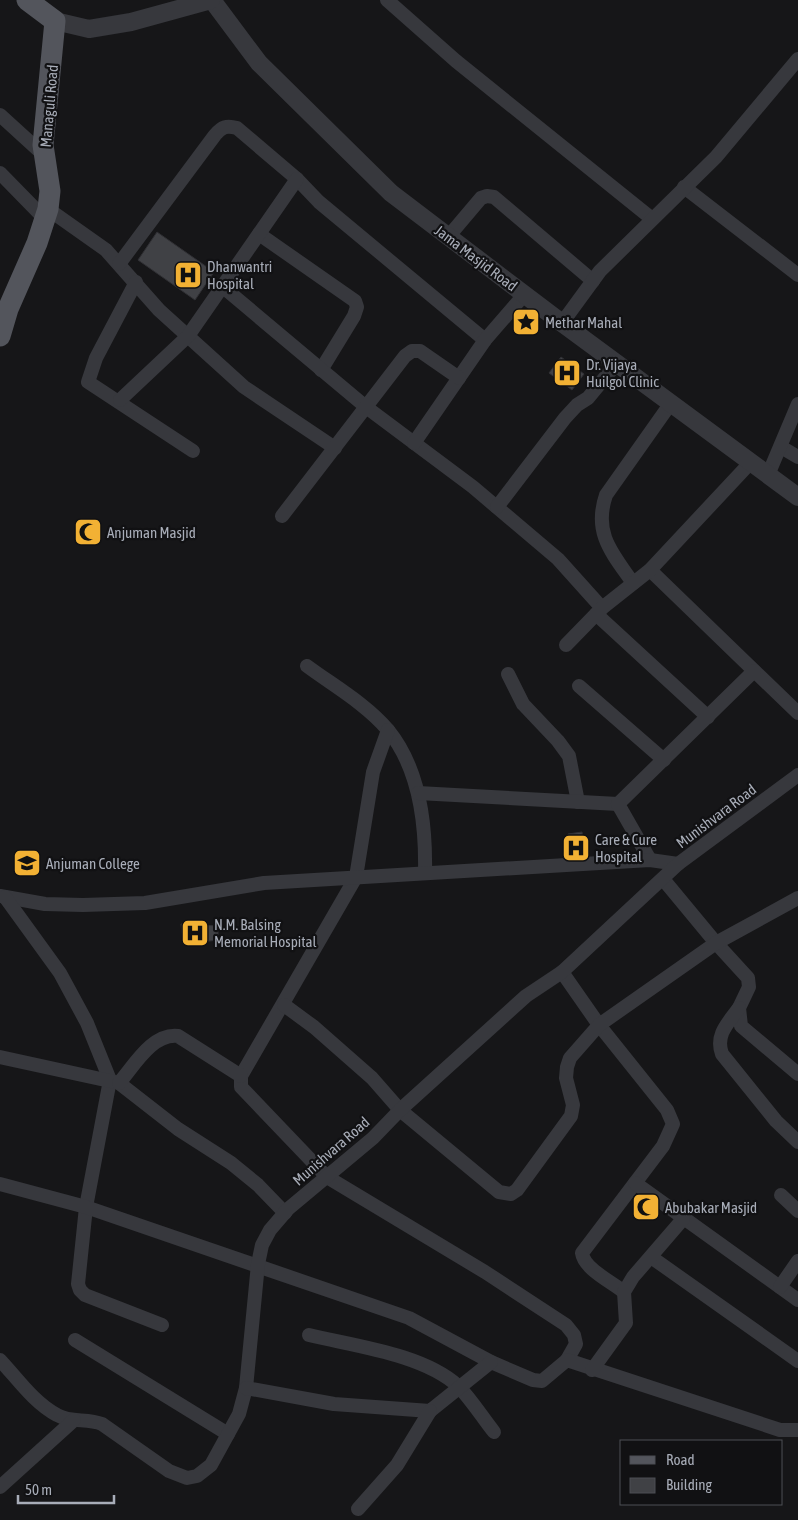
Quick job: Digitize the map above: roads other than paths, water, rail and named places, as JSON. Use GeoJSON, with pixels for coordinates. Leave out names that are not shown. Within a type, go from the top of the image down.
{"type":"FeatureCollection","features":[{"type":"Feature","properties":{"kind":"main road"},"geometry":{"type":"LineString","coordinates":[[27,0],[55,21]]}},
{"type":"Feature","properties":{"kind":"main road","name":"Managuli Road"},"geometry":{"type":"LineString","coordinates":[[0,336],[8,309],[46,214],[50,191],[43,145],[55,21]]}},
{"type":"Feature","properties":{"kind":"street"},"geometry":{"type":"LineString","coordinates":[[55,21],[89,30],[131,22],[212,0]]}},
{"type":"Feature","properties":{"kind":"street","name":"Jama Masjid Road"},"geometry":{"type":"LineString","coordinates":[[212,0],[259,63],[391,193],[798,498]]}},
{"type":"Feature","properties":{"kind":"street"},"geometry":{"type":"LineString","coordinates":[[387,0],[456,61],[651,218]]}},
{"type":"Feature","properties":{"kind":"street"},"geometry":{"type":"LineString","coordinates":[[562,323],[592,281],[651,218],[716,157],[798,59]]}},
{"type":"Feature","properties":{"kind":"street"},"geometry":{"type":"LineString","coordinates":[[0,115],[45,156]]}},
{"type":"Feature","properties":{"kind":"street"},"geometry":{"type":"LineString","coordinates":[[120,264],[222,127],[237,128],[297,179],[319,202],[485,340]]}},
{"type":"Feature","properties":{"kind":"street"},"geometry":{"type":"LineString","coordinates":[[0,173],[46,214],[106,250],[159,310],[244,387],[335,448]]}},
{"type":"Feature","properties":{"kind":"street"},"geometry":{"type":"LineString","coordinates":[[120,400],[188,336],[297,179]]}},
{"type":"Feature","properties":{"kind":"street"},"geometry":{"type":"LineString","coordinates":[[684,187],[798,275]]}},
{"type":"Feature","properties":{"kind":"street"},"geometry":{"type":"LineString","coordinates":[[448,236],[480,198],[494,197],[592,281]]}},
{"type":"Feature","properties":{"kind":"street"},"geometry":{"type":"LineString","coordinates":[[259,234],[355,301],[357,307],[354,316],[321,370]]}},
{"type":"Feature","properties":{"kind":"street"},"geometry":{"type":"LineString","coordinates":[[136,282],[96,358],[88,382],[120,400],[193,451]]}},
{"type":"Feature","properties":{"kind":"street"},"geometry":{"type":"LineString","coordinates":[[223,287],[366,407],[414,442],[558,559],[599,611],[708,717]]}},
{"type":"Feature","properties":{"kind":"street"},"geometry":{"type":"LineString","coordinates":[[414,442],[485,340],[524,294]]}},
{"type":"Feature","properties":{"kind":"street"},"geometry":{"type":"LineString","coordinates":[[282,516],[405,356],[412,351],[420,351],[459,378]]}},
{"type":"Feature","properties":{"kind":"street"},"geometry":{"type":"LineString","coordinates":[[496,507],[565,418],[577,405],[588,398],[618,363]]}},
{"type":"Feature","properties":{"kind":"street"},"geometry":{"type":"LineString","coordinates":[[632,583],[605,542],[601,523],[601,508],[606,495],[671,403]]}},
{"type":"Feature","properties":{"kind":"street"},"geometry":{"type":"LineString","coordinates":[[768,475],[798,404]]}},
{"type":"Feature","properties":{"kind":"street"},"geometry":{"type":"LineString","coordinates":[[781,447],[798,457]]}},
{"type":"Feature","properties":{"kind":"street"},"geometry":{"type":"LineString","coordinates":[[566,645],[599,611],[650,570],[751,462]]}},
{"type":"Feature","properties":{"kind":"street"},"geometry":{"type":"LineString","coordinates":[[650,570],[798,713]]}},
{"type":"Feature","properties":{"kind":"street"},"geometry":{"type":"LineString","coordinates":[[307,666],[372,714],[388,730],[403,752],[418,794],[426,842],[425,872]]}},
{"type":"Feature","properties":{"kind":"street"},"geometry":{"type":"LineString","coordinates":[[418,794],[618,804],[754,671]]}},
{"type":"Feature","properties":{"kind":"street"},"geometry":{"type":"LineString","coordinates":[[508,674],[523,704],[558,741],[569,756],[578,802]]}},
{"type":"Feature","properties":{"kind":"street"},"geometry":{"type":"LineString","coordinates":[[579,686],[664,760]]}},
{"type":"Feature","properties":{"kind":"street"},"geometry":{"type":"LineString","coordinates":[[0,1184],[86,1207],[258,1264],[410,1318],[491,1362],[533,1380],[542,1381],[567,1360],[576,1344],[574,1335],[566,1325],[486,1272],[327,1176],[241,1087],[241,1076],[284,1005],[356,877],[373,772],[388,730]]}},
{"type":"Feature","properties":{"kind":"street","name":"Munishvara Road"},"geometry":{"type":"LineString","coordinates":[[0,1360],[36,1400],[57,1415],[74,1420],[91,1420],[102,1424],[169,1471],[187,1478],[198,1476],[211,1465],[239,1414],[246,1388],[258,1264],[262,1245],[270,1230],[284,1213],[373,1138],[400,1110],[526,996],[562,972],[678,864],[798,775]]}},
{"type":"Feature","properties":{"kind":"street"},"geometry":{"type":"LineString","coordinates":[[618,804],[650,860]]}},
{"type":"Feature","properties":{"kind":"street"},"geometry":{"type":"LineString","coordinates":[[2,897],[45,904],[145,903],[264,883],[650,860],[678,864]]}},
{"type":"Feature","properties":{"kind":"street"},"geometry":{"type":"LineString","coordinates":[[664,879],[716,943],[748,978],[749,986],[739,1008],[719,1036],[718,1044],[722,1054],[776,1121],[798,1142]]}},
{"type":"Feature","properties":{"kind":"street"},"geometry":{"type":"LineString","coordinates":[[2,897],[60,973],[87,1023],[114,1082]]}},
{"type":"Feature","properties":{"kind":"street"},"geometry":{"type":"LineString","coordinates":[[284,1005],[314,1027],[372,1078],[400,1110],[498,1192],[511,1194],[517,1190],[571,1116],[573,1105],[566,1078],[567,1067],[570,1058],[599,1026],[716,943],[798,898]]}},
{"type":"Feature","properties":{"kind":"street"},"geometry":{"type":"LineString","coordinates":[[562,972],[599,1026],[667,1110],[673,1124],[662,1146],[582,1253],[583,1259],[588,1265],[624,1292]]}},
{"type":"Feature","properties":{"kind":"street"},"geometry":{"type":"LineString","coordinates":[[739,1008],[741,1026],[798,1074]]}},
{"type":"Feature","properties":{"kind":"street"},"geometry":{"type":"LineString","coordinates":[[162,1325],[85,1295],[80,1290],[78,1273],[86,1207],[114,1082],[149,1048],[169,1035],[178,1036],[241,1076]]}},
{"type":"Feature","properties":{"kind":"street"},"geometry":{"type":"LineString","coordinates":[[0,1057],[114,1082],[178,1129],[231,1163],[258,1185],[284,1213]]}},
{"type":"Feature","properties":{"kind":"street"},"geometry":{"type":"LineString","coordinates":[[635,1183],[798,1300]]}},
{"type":"Feature","properties":{"kind":"street"},"geometry":{"type":"LineString","coordinates":[[781,1195],[798,1210]]}},
{"type":"Feature","properties":{"kind":"street"},"geometry":{"type":"LineString","coordinates":[[592,1370],[626,1323],[624,1292],[633,1277],[683,1219]]}},
{"type":"Feature","properties":{"kind":"street"},"geometry":{"type":"LineString","coordinates":[[651,1257],[798,1360]]}},
{"type":"Feature","properties":{"kind":"street"},"geometry":{"type":"LineString","coordinates":[[780,1287],[798,1261]]}},
{"type":"Feature","properties":{"kind":"street"},"geometry":{"type":"LineString","coordinates":[[309,1335],[403,1358],[439,1372],[458,1386],[494,1432]]}},
{"type":"Feature","properties":{"kind":"street"},"geometry":{"type":"LineString","coordinates":[[74,1340],[228,1434]]}},
{"type":"Feature","properties":{"kind":"street"},"geometry":{"type":"LineString","coordinates":[[567,1360],[592,1370],[780,1430],[798,1430]]}},
{"type":"Feature","properties":{"kind":"street"},"geometry":{"type":"LineString","coordinates":[[358,1509],[397,1465],[430,1411],[458,1386],[491,1362]]}},
{"type":"Feature","properties":{"kind":"street"},"geometry":{"type":"LineString","coordinates":[[246,1388],[334,1404],[430,1411]]}},
{"type":"Feature","properties":{"kind":"street"},"geometry":{"type":"LineString","coordinates":[[0,1487],[74,1420]]}},
{"type":"Feature","properties":{"kind":"place","name":"Dhanwantri Hospital"},"geometry":{"type":"Point","coordinates":[188,275]}},
{"type":"Feature","properties":{"kind":"place","name":"Methar Mahal"},"geometry":{"type":"Point","coordinates":[526,322]}},
{"type":"Feature","properties":{"kind":"place","name":"Dr. Vijaya Huilgol Clinic"},"geometry":{"type":"Point","coordinates":[567,373]}},
{"type":"Feature","properties":{"kind":"place","name":"Anjuman Masjid"},"geometry":{"type":"Point","coordinates":[88,532]}},
{"type":"Feature","properties":{"kind":"place","name":"Care & Cure Hospital"},"geometry":{"type":"Point","coordinates":[576,848]}},
{"type":"Feature","properties":{"kind":"place","name":"Anjuman College"},"geometry":{"type":"Point","coordinates":[27,863]}},
{"type":"Feature","properties":{"kind":"place","name":"N.M. Balsing Memorial Hospital"},"geometry":{"type":"Point","coordinates":[195,933]}},
{"type":"Feature","properties":{"kind":"place","name":"Abubakar Masjid"},"geometry":{"type":"Point","coordinates":[646,1207]}}]}
